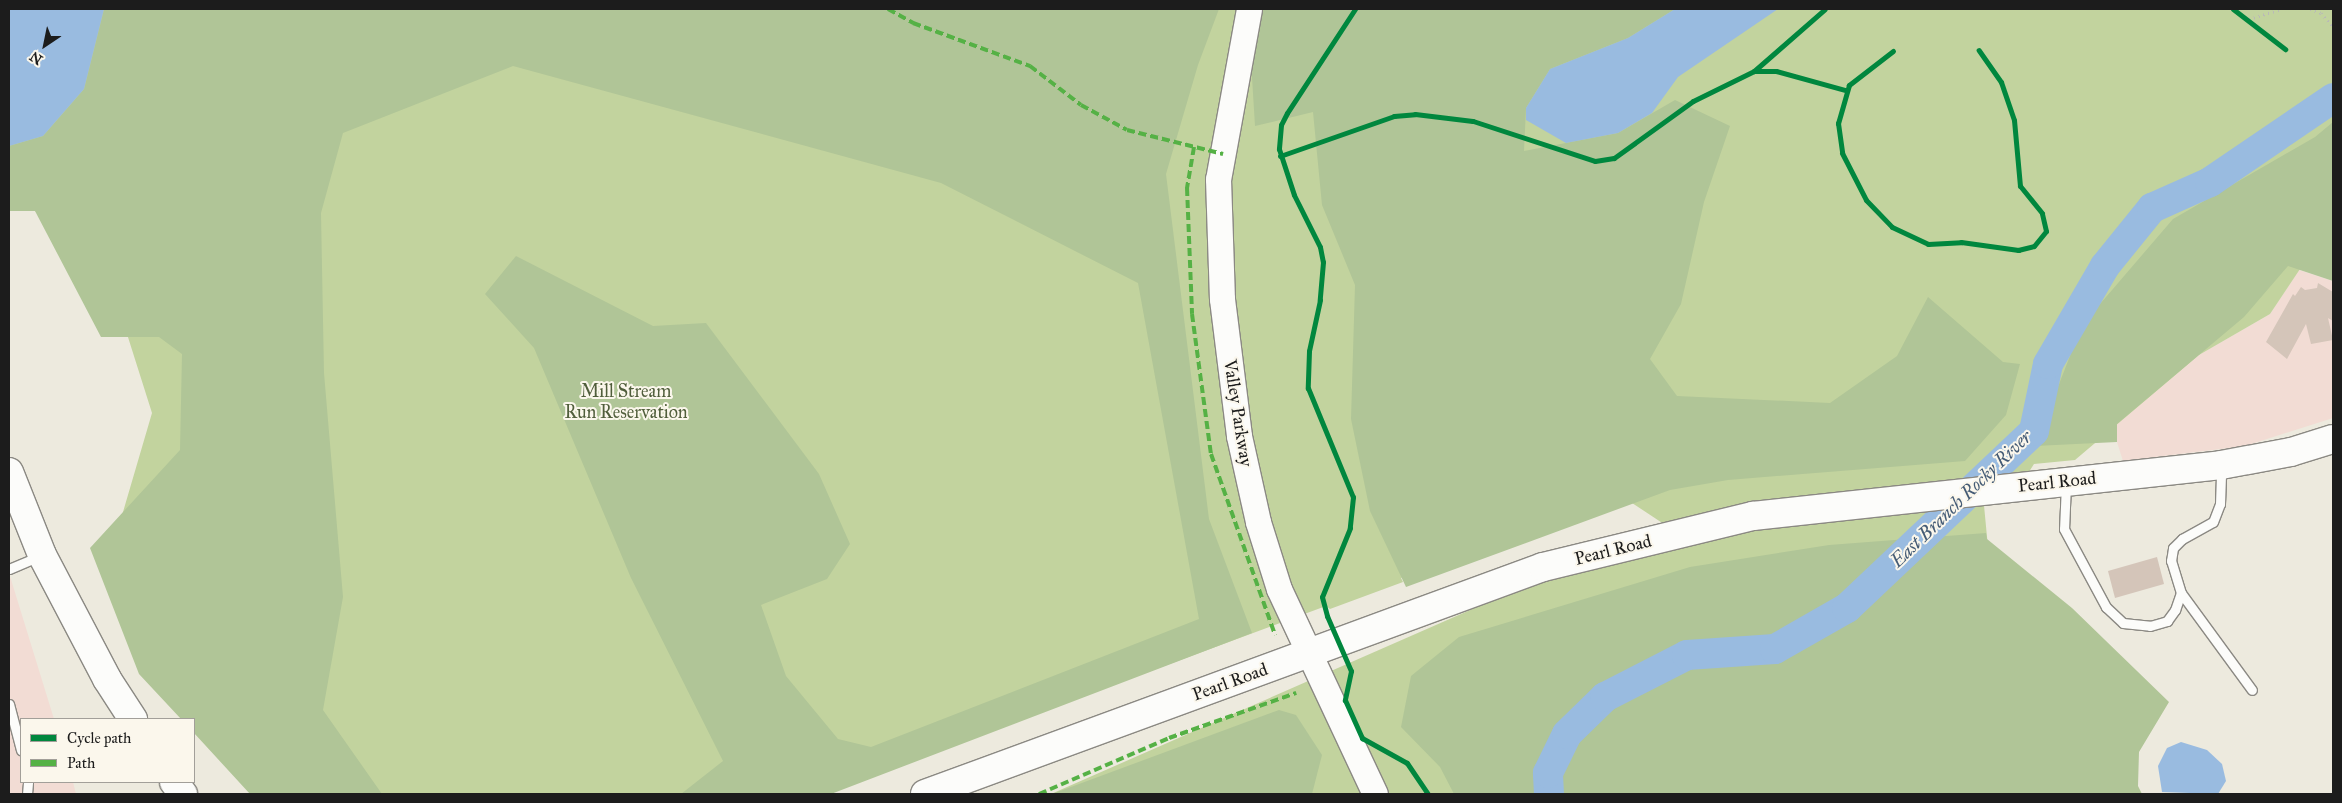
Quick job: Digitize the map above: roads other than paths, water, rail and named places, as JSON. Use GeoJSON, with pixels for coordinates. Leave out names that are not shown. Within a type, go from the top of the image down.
{"type":"FeatureCollection","features":[{"type":"Feature","properties":{"kind":"main road","name":"Pearl Road"},"geometry":{"type":"LineString","coordinates":[[924,794],[1543,567],[1753,516],[1840,505],[2222,465],[2292,452],[2333,438]]}},
{"type":"Feature","properties":{"kind":"main road"},"geometry":{"type":"LineString","coordinates":[[9,472],[42,555],[107,679],[132,718]]}},
{"type":"Feature","properties":{"kind":"main road"},"geometry":{"type":"LineString","coordinates":[[175,783],[182,794]]}},
{"type":"Feature","properties":{"kind":"street","name":"Valley Parkway"},"geometry":{"type":"LineString","coordinates":[[1249,9],[1218,180],[1222,299],[1239,436],[1258,522],[1279,589],[1307,655],[1375,794]]}},
{"type":"Feature","properties":{"kind":"lane"},"geometry":{"type":"LineString","coordinates":[[2222,465],[2220,504],[2213,522],[2182,539],[2173,548],[2170,561],[2181,593],[2252,690]]}},
{"type":"Feature","properties":{"kind":"lane"},"geometry":{"type":"LineString","coordinates":[[2066,481],[2064,529],[2106,607],[2122,623],[2150,626],[2167,621],[2181,593]]}},
{"type":"Feature","properties":{"kind":"lane"},"geometry":{"type":"LineString","coordinates":[[9,569],[42,555]]}},
{"type":"Feature","properties":{"kind":"lane"},"geometry":{"type":"LineString","coordinates":[[9,704],[20,746]]}},
{"type":"Feature","properties":{"kind":"water"},"geometry":{"type":"Polygon","coordinates":[[[9,9],[104,9],[84,89],[43,136],[9,146],[9,9]]]}},
{"type":"Feature","properties":{"kind":"water"},"geometry":{"type":"Polygon","coordinates":[[[1675,9],[1778,9],[1678,77],[1652,113],[1618,133],[1566,143],[1526,120],[1526,108],[1550,69],[1628,38],[1675,9]]]}},
{"type":"Feature","properties":{"kind":"water"},"geometry":{"type":"Polygon","coordinates":[[[2181,742],[2207,750],[2222,764],[2226,781],[2218,794],[2162,792],[2158,766],[2167,748],[2181,742]]]}},
{"type":"Feature","properties":{"kind":"waterway","name":"East Branch Rocky River"},"geometry":{"type":"LineString","coordinates":[[1549,794],[1548,773],[1567,734],[1605,697],[1687,655],[1775,649],[1847,608],[2034,431],[2048,364],[2105,266],[2152,208],[2210,182],[2333,98]]}},
{"type":"Feature","properties":{"kind":"park label","name":"Mill Stream Run Reservation"},"geometry":{"type":"Point","coordinates":[626,402]}}]}
